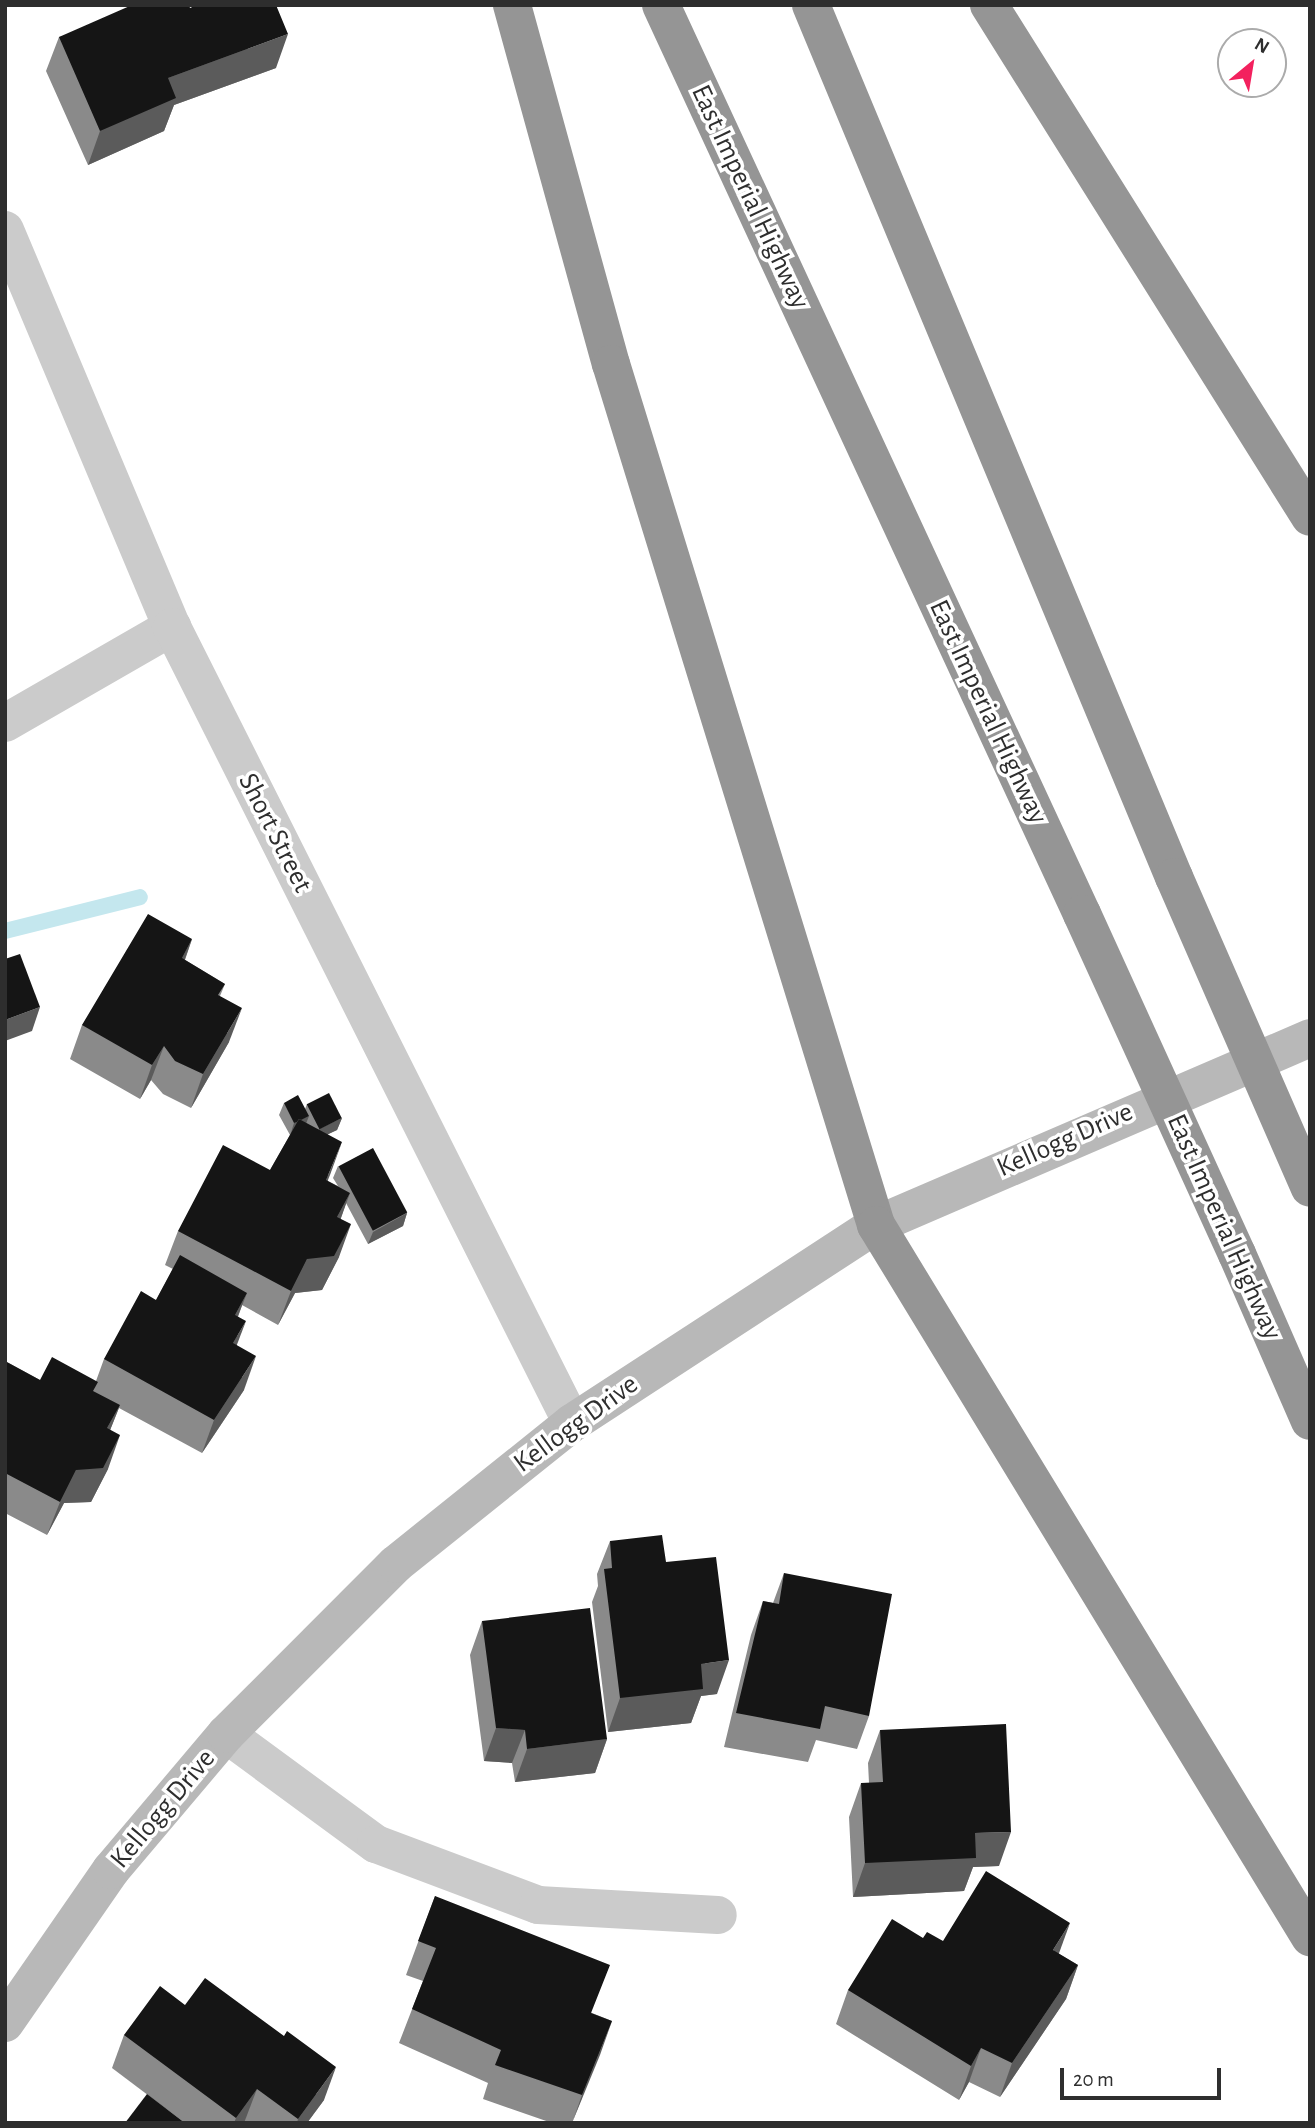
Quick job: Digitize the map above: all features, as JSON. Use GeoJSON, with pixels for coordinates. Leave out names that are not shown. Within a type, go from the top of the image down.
{"type":"FeatureCollection","features":[{"type":"Feature","properties":{"kind":"highway"},"geometry":{"type":"LineString","coordinates":[[512,5],[611,364],[876,1224],[1310,1937]]}},
{"type":"Feature","properties":{"kind":"highway","name":"East Imperial Highway"},"geometry":{"type":"LineString","coordinates":[[661,5],[1082,914],[1310,1420]]}},
{"type":"Feature","properties":{"kind":"highway"},"geometry":{"type":"LineString","coordinates":[[811,5],[1174,877],[1310,1188]]}},
{"type":"Feature","properties":{"kind":"highway"},"geometry":{"type":"LineString","coordinates":[[989,5],[1310,517]]}},
{"type":"Feature","properties":{"kind":"main road","name":"Kellogg Drive"},"geometry":{"type":"LineString","coordinates":[[5,2023],[111,1870],[226,1734],[396,1563],[572,1423],[876,1224],[1310,1038]]}},
{"type":"Feature","properties":{"kind":"street","name":"Short Street"},"geometry":{"type":"LineString","coordinates":[[5,230],[172,627],[572,1423]]}},
{"type":"Feature","properties":{"kind":"street"},"geometry":{"type":"LineString","coordinates":[[5,723],[172,627]]}},
{"type":"Feature","properties":{"kind":"street"},"geometry":{"type":"LineString","coordinates":[[226,1734],[376,1844],[537,1905],[718,1915]]}},
{"type":"Feature","properties":{"kind":"building"},"geometry":{"type":"Polygon","coordinates":[[[132,5],[189,5],[190,8],[197,5],[276,5],[288,34],[168,78],[176,98],[100,131],[59,37],[132,5]]]}},
{"type":"Feature","properties":{"kind":"building"},"geometry":{"type":"Polygon","coordinates":[[[148,914],[192,939],[182,958],[225,984],[218,995],[242,1008],[203,1074],[175,1061],[164,1046],[152,1065],[82,1025],[148,914]]]}},
{"type":"Feature","properties":{"kind":"building"},"geometry":{"type":"Polygon","coordinates":[[[20,954],[40,1007],[5,1020],[5,959],[20,954]]]}},
{"type":"Feature","properties":{"kind":"building"},"geometry":{"type":"Polygon","coordinates":[[[329,1093],[342,1118],[319,1129],[307,1104],[329,1093]]]}},
{"type":"Feature","properties":{"kind":"building"},"geometry":{"type":"Polygon","coordinates":[[[298,1095],[309,1116],[294,1123],[284,1103],[298,1095]]]}},
{"type":"Feature","properties":{"kind":"building"},"geometry":{"type":"Polygon","coordinates":[[[299,1119],[342,1142],[326,1180],[350,1193],[337,1217],[351,1224],[334,1256],[307,1259],[291,1291],[178,1231],[223,1145],[270,1170],[299,1119]]]}},
{"type":"Feature","properties":{"kind":"building"},"geometry":{"type":"Polygon","coordinates":[[[373,1148],[407,1212],[373,1231],[339,1166],[373,1148]]]}},
{"type":"Feature","properties":{"kind":"building"},"geometry":{"type":"Polygon","coordinates":[[[180,1255],[247,1293],[235,1315],[246,1321],[233,1343],[256,1356],[214,1420],[104,1359],[141,1291],[156,1300],[180,1255]]]}},
{"type":"Feature","properties":{"kind":"building"},"geometry":{"type":"Polygon","coordinates":[[[52,1357],[98,1382],[93,1391],[120,1405],[107,1428],[120,1435],[103,1468],[76,1470],[60,1502],[5,1473],[5,1361],[40,1380],[52,1357]]]}},
{"type":"Feature","properties":{"kind":"building"},"geometry":{"type":"Polygon","coordinates":[[[662,1535],[666,1562],[716,1557],[729,1660],[701,1664],[703,1689],[620,1698],[604,1569],[612,1568],[610,1541],[662,1535]]]}},
{"type":"Feature","properties":{"kind":"building"},"geometry":{"type":"Polygon","coordinates":[[[784,1573],[892,1594],[869,1716],[825,1706],[820,1729],[736,1713],[763,1601],[779,1604],[784,1573]]]}},
{"type":"Feature","properties":{"kind":"building"},"geometry":{"type":"Polygon","coordinates":[[[590,1608],[607,1739],[527,1749],[525,1730],[496,1728],[482,1621],[590,1608]]]}},
{"type":"Feature","properties":{"kind":"building"},"geometry":{"type":"Polygon","coordinates":[[[1006,1724],[1011,1832],[975,1833],[976,1858],[865,1863],[861,1783],[883,1782],[880,1730],[1006,1724]]]}},
{"type":"Feature","properties":{"kind":"building"},"geometry":{"type":"Polygon","coordinates":[[[986,1871],[1070,1923],[1053,1950],[1078,1965],[1012,2063],[981,2048],[971,2066],[848,1990],[892,1919],[923,1938],[927,1932],[943,1941],[986,1871]]]}},
{"type":"Feature","properties":{"kind":"building"},"geometry":{"type":"Polygon","coordinates":[[[435,1896],[610,1965],[591,2013],[612,2021],[582,2095],[495,2065],[501,2050],[412,2009],[436,1948],[418,1941],[435,1896]]]}},
{"type":"Feature","properties":{"kind":"building"},"geometry":{"type":"Polygon","coordinates":[[[205,1978],[284,2036],[287,2031],[336,2067],[298,2119],[257,2089],[236,2118],[124,2035],[160,1986],[185,2005],[205,1978]]]}},
{"type":"Feature","properties":{"kind":"building"},"geometry":{"type":"Polygon","coordinates":[[[147,2094],[185,2123],[125,2123],[147,2094]]]}},
{"type":"Feature","properties":{"kind":"waterway"},"geometry":{"type":"LineString","coordinates":[[5,931],[140,897]]}}]}
